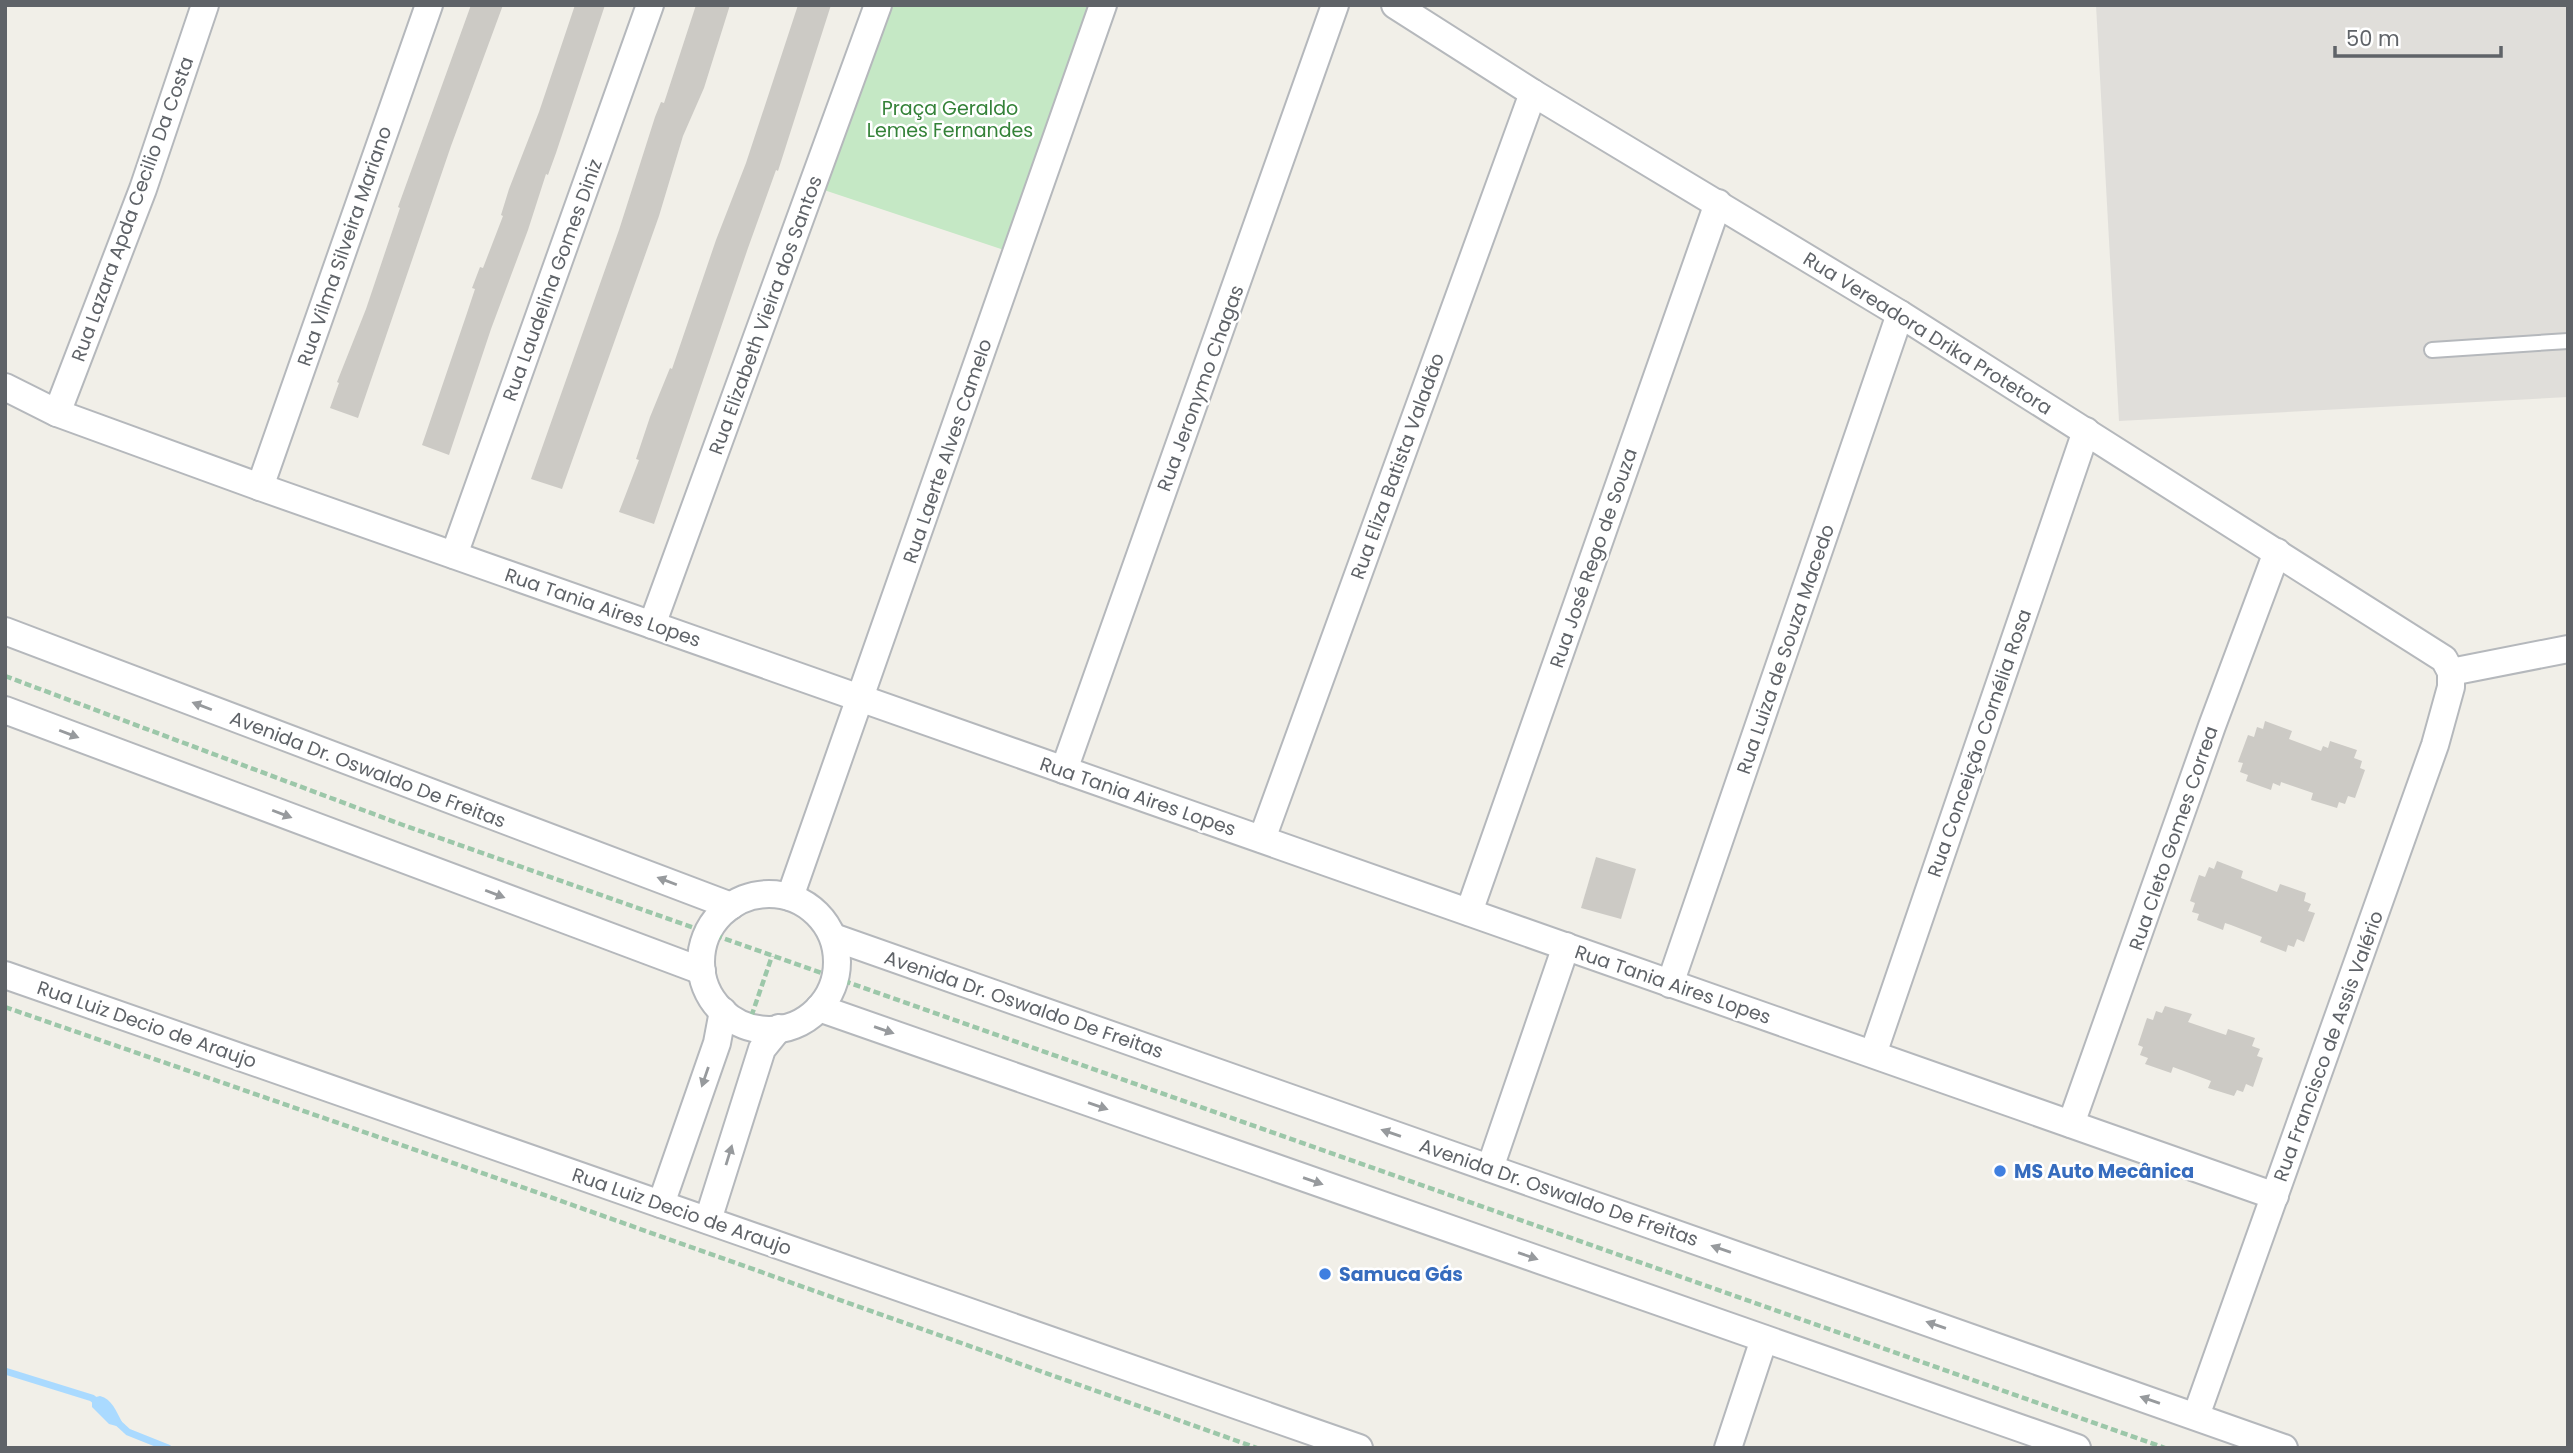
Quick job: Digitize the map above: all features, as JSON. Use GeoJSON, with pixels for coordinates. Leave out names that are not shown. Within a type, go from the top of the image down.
{"type":"FeatureCollection","features":[{"type":"Feature","properties":{"kind":"street","name":"Rua Lazara Apda Cecilio Da Costa"},"geometry":{"type":"LineString","coordinates":[[57,412],[143,189],[205,5]]}},
{"type":"Feature","properties":{"kind":"street","name":"Rua Vilma Silveira Mariano"},"geometry":{"type":"LineString","coordinates":[[260,487],[429,5]]}},
{"type":"Feature","properties":{"kind":"street","name":"Rua Laudelina Gomes Diniz"},"geometry":{"type":"LineString","coordinates":[[454,555],[650,5]]}},
{"type":"Feature","properties":{"kind":"street","name":"Rua Elizabeth Vieira dos Santos"},"geometry":{"type":"LineString","coordinates":[[652,625],[878,5]]}},
{"type":"Feature","properties":{"kind":"street","name":"Rua Laerte Alves Camelo"},"geometry":{"type":"LineString","coordinates":[[790,897],[1103,5]]}},
{"type":"Feature","properties":{"kind":"street","name":"Rua Jeronymo Chagas"},"geometry":{"type":"LineString","coordinates":[[1064,770],[1335,5]]}},
{"type":"Feature","properties":{"kind":"street","name":"Rua Vereadora Drika Protetora"},"geometry":{"type":"LineString","coordinates":[[1395,5],[1533,93],[1900,314],[2086,431],[2444,659],[2451,672]]}},
{"type":"Feature","properties":{"kind":"street","name":"Rua Eliza Batista Valadão"},"geometry":{"type":"LineString","coordinates":[[1262,839],[1533,93]]}},
{"type":"Feature","properties":{"kind":"street","name":"Rua José Rego de Souza"},"geometry":{"type":"LineString","coordinates":[[1469,912],[1718,203]]}},
{"type":"Feature","properties":{"kind":"street","name":"Rua Luiza de Souza Macedo"},"geometry":{"type":"LineString","coordinates":[[1670,984],[1900,314]]}},
{"type":"Feature","properties":{"kind":"street","name":"Rua Tania Aires Lopes"},"geometry":{"type":"LineString","coordinates":[[5,387],[57,412],[260,487],[2275,1196]]}},
{"type":"Feature","properties":{"kind":"street","name":"Rua Conceição Cornélia Rosa"},"geometry":{"type":"LineString","coordinates":[[1873,1054],[2086,431]]}},
{"type":"Feature","properties":{"kind":"street","name":"Rua Cleto Gomes Correa"},"geometry":{"type":"LineString","coordinates":[[2071,1124],[2212,726],[2277,552]]}},
{"type":"Feature","properties":{"kind":"street","name":"Avenida Dr. Oswaldo De Freitas"},"geometry":{"type":"LineString","coordinates":[[5,631],[731,906]]}},
{"type":"Feature","properties":{"kind":"street"},"geometry":{"type":"LineString","coordinates":[[2451,672],[2568,649]]}},
{"type":"Feature","properties":{"kind":"street","name":"Rua Francisco de Assis Valério"},"geometry":{"type":"LineString","coordinates":[[2196,1416],[2435,745],[2451,687],[2451,672]]}},
{"type":"Feature","properties":{"kind":"street"},"geometry":{"type":"LineString","coordinates":[[5,709],[702,971]]}},
{"type":"Feature","properties":{"kind":"street"},"geometry":{"type":"LineString","coordinates":[[760,895],[790,897],[816,912],[833,937],[837,952],[835,978],[828,996],[819,1008],[801,1021],[779,1028],[748,1026],[723,1011],[713,999],[702,971],[702,956],[708,933],[720,915],[731,906],[760,895]]}},
{"type":"Feature","properties":{"kind":"street","name":"Avenida Dr. Oswaldo De Freitas"},"geometry":{"type":"LineString","coordinates":[[833,937],[2284,1448]]}},
{"type":"Feature","properties":{"kind":"street"},"geometry":{"type":"LineString","coordinates":[[1490,1168],[1566,946]]}},
{"type":"Feature","properties":{"kind":"street","name":"Rua Luiz Decio de Araujo"},"geometry":{"type":"LineString","coordinates":[[5,975],[1359,1448]]}},
{"type":"Feature","properties":{"kind":"street"},"geometry":{"type":"LineString","coordinates":[[819,1008],[2077,1448]]}},
{"type":"Feature","properties":{"kind":"street"},"geometry":{"type":"LineString","coordinates":[[661,1204],[717,1043],[723,1011]]}},
{"type":"Feature","properties":{"kind":"street"},"geometry":{"type":"LineString","coordinates":[[708,1220],[762,1049],[779,1028]]}},
{"type":"Feature","properties":{"kind":"street"},"geometry":{"type":"LineString","coordinates":[[1728,1448],[1764,1339]]}},
{"type":"Feature","properties":{"kind":"lane"},"geometry":{"type":"LineString","coordinates":[[2432,350],[2568,341]]}},
{"type":"Feature","properties":{"kind":"path"},"geometry":{"type":"LineString","coordinates":[[5,676],[403,825],[2165,1448]]}},
{"type":"Feature","properties":{"kind":"path"},"geometry":{"type":"LineString","coordinates":[[5,1007],[489,1175],[1257,1448]]}},
{"type":"Feature","properties":{"kind":"shaded area"},"geometry":{"type":"Polygon","coordinates":[[[2096,5],[2568,5],[2568,397],[2119,421],[2096,5]]]}},
{"type":"Feature","properties":{"kind":"green space","name":"Praça Geraldo Lemes Fernandes"},"geometry":{"type":"Polygon","coordinates":[[[878,5],[1103,5],[1016,254],[812,186],[878,5]]]}},
{"type":"Feature","properties":{"kind":"water"},"geometry":{"type":"Polygon","coordinates":[[[100,1396],[113,1406],[122,1422],[120,1427],[109,1424],[92,1407],[92,1398],[100,1396]]]}},
{"type":"Feature","properties":{"kind":"building"},"geometry":{"type":"Polygon","coordinates":[[[471,5],[503,5],[451,146],[358,418],[330,408],[339,383],[337,382],[366,309],[400,208],[398,207],[471,5]]]}},
{"type":"Feature","properties":{"kind":"building"},"geometry":{"type":"Polygon","coordinates":[[[575,5],[605,5],[556,153],[548,175],[546,174],[491,329],[449,455],[422,445],[475,289],[472,288],[480,267],[483,268],[503,216],[501,215],[509,189],[539,112],[575,5]]]}},
{"type":"Feature","properties":{"kind":"building"},"geometry":{"type":"Polygon","coordinates":[[[696,5],[730,5],[704,88],[683,136],[659,216],[562,489],[531,479],[696,5]]]}},
{"type":"Feature","properties":{"kind":"building"},"geometry":{"type":"Polygon","coordinates":[[[798,5],[831,5],[778,171],[776,170],[748,248],[654,524],[619,512],[639,460],[636,459],[650,417],[670,368],[672,369],[716,240],[746,163],[798,5]]]}},
{"type":"Feature","properties":{"kind":"building"},"geometry":{"type":"Polygon","coordinates":[[[2265,721],[2292,731],[2289,739],[2321,751],[2323,746],[2328,748],[2330,741],[2357,750],[2354,758],[2362,761],[2360,768],[2365,770],[2355,798],[2348,796],[2345,804],[2339,802],[2337,808],[2311,800],[2313,793],[2281,782],[2280,786],[2273,783],[2271,790],[2246,781],[2248,775],[2240,772],[2243,763],[2238,762],[2248,735],[2254,737],[2257,727],[2263,729],[2265,721]]]}},
{"type":"Feature","properties":{"kind":"building"},"geometry":{"type":"Polygon","coordinates":[[[1596,857],[1636,869],[1621,919],[1581,908],[1596,857]]]}},
{"type":"Feature","properties":{"kind":"building"},"geometry":{"type":"Polygon","coordinates":[[[2217,861],[2243,871],[2241,878],[2277,892],[2280,884],[2306,893],[2304,901],[2311,904],[2308,911],[2315,913],[2304,942],[2297,939],[2294,947],[2288,945],[2286,952],[2260,942],[2262,937],[2231,925],[2225,923],[2223,930],[2197,920],[2199,914],[2192,912],[2195,903],[2190,901],[2199,875],[2205,877],[2209,867],[2214,869],[2217,861]]]}},
{"type":"Feature","properties":{"kind":"building"},"geometry":{"type":"Polygon","coordinates":[[[2165,1006],[2192,1014],[2188,1022],[2226,1035],[2228,1029],[2255,1038],[2252,1046],[2260,1049],[2257,1056],[2263,1058],[2253,1087],[2246,1084],[2243,1092],[2237,1090],[2234,1096],[2208,1088],[2211,1081],[2173,1067],[2171,1073],[2145,1064],[2148,1058],[2140,1055],[2143,1047],[2138,1045],[2147,1018],[2153,1020],[2156,1011],[2162,1013],[2165,1006]]]}},
{"type":"Feature","properties":{"kind":"waterway"},"geometry":{"type":"LineString","coordinates":[[5,1371],[92,1398],[97,1402]]}},
{"type":"Feature","properties":{"kind":"waterway"},"geometry":{"type":"LineString","coordinates":[[115,1420],[128,1432],[168,1448]]}},
{"type":"Feature","properties":{"kind":"place","name":"MS Auto Mecânica"},"geometry":{"type":"Point","coordinates":[2000,1171]}},
{"type":"Feature","properties":{"kind":"place","name":"Samuca Gás"},"geometry":{"type":"Point","coordinates":[1325,1274]}}]}
